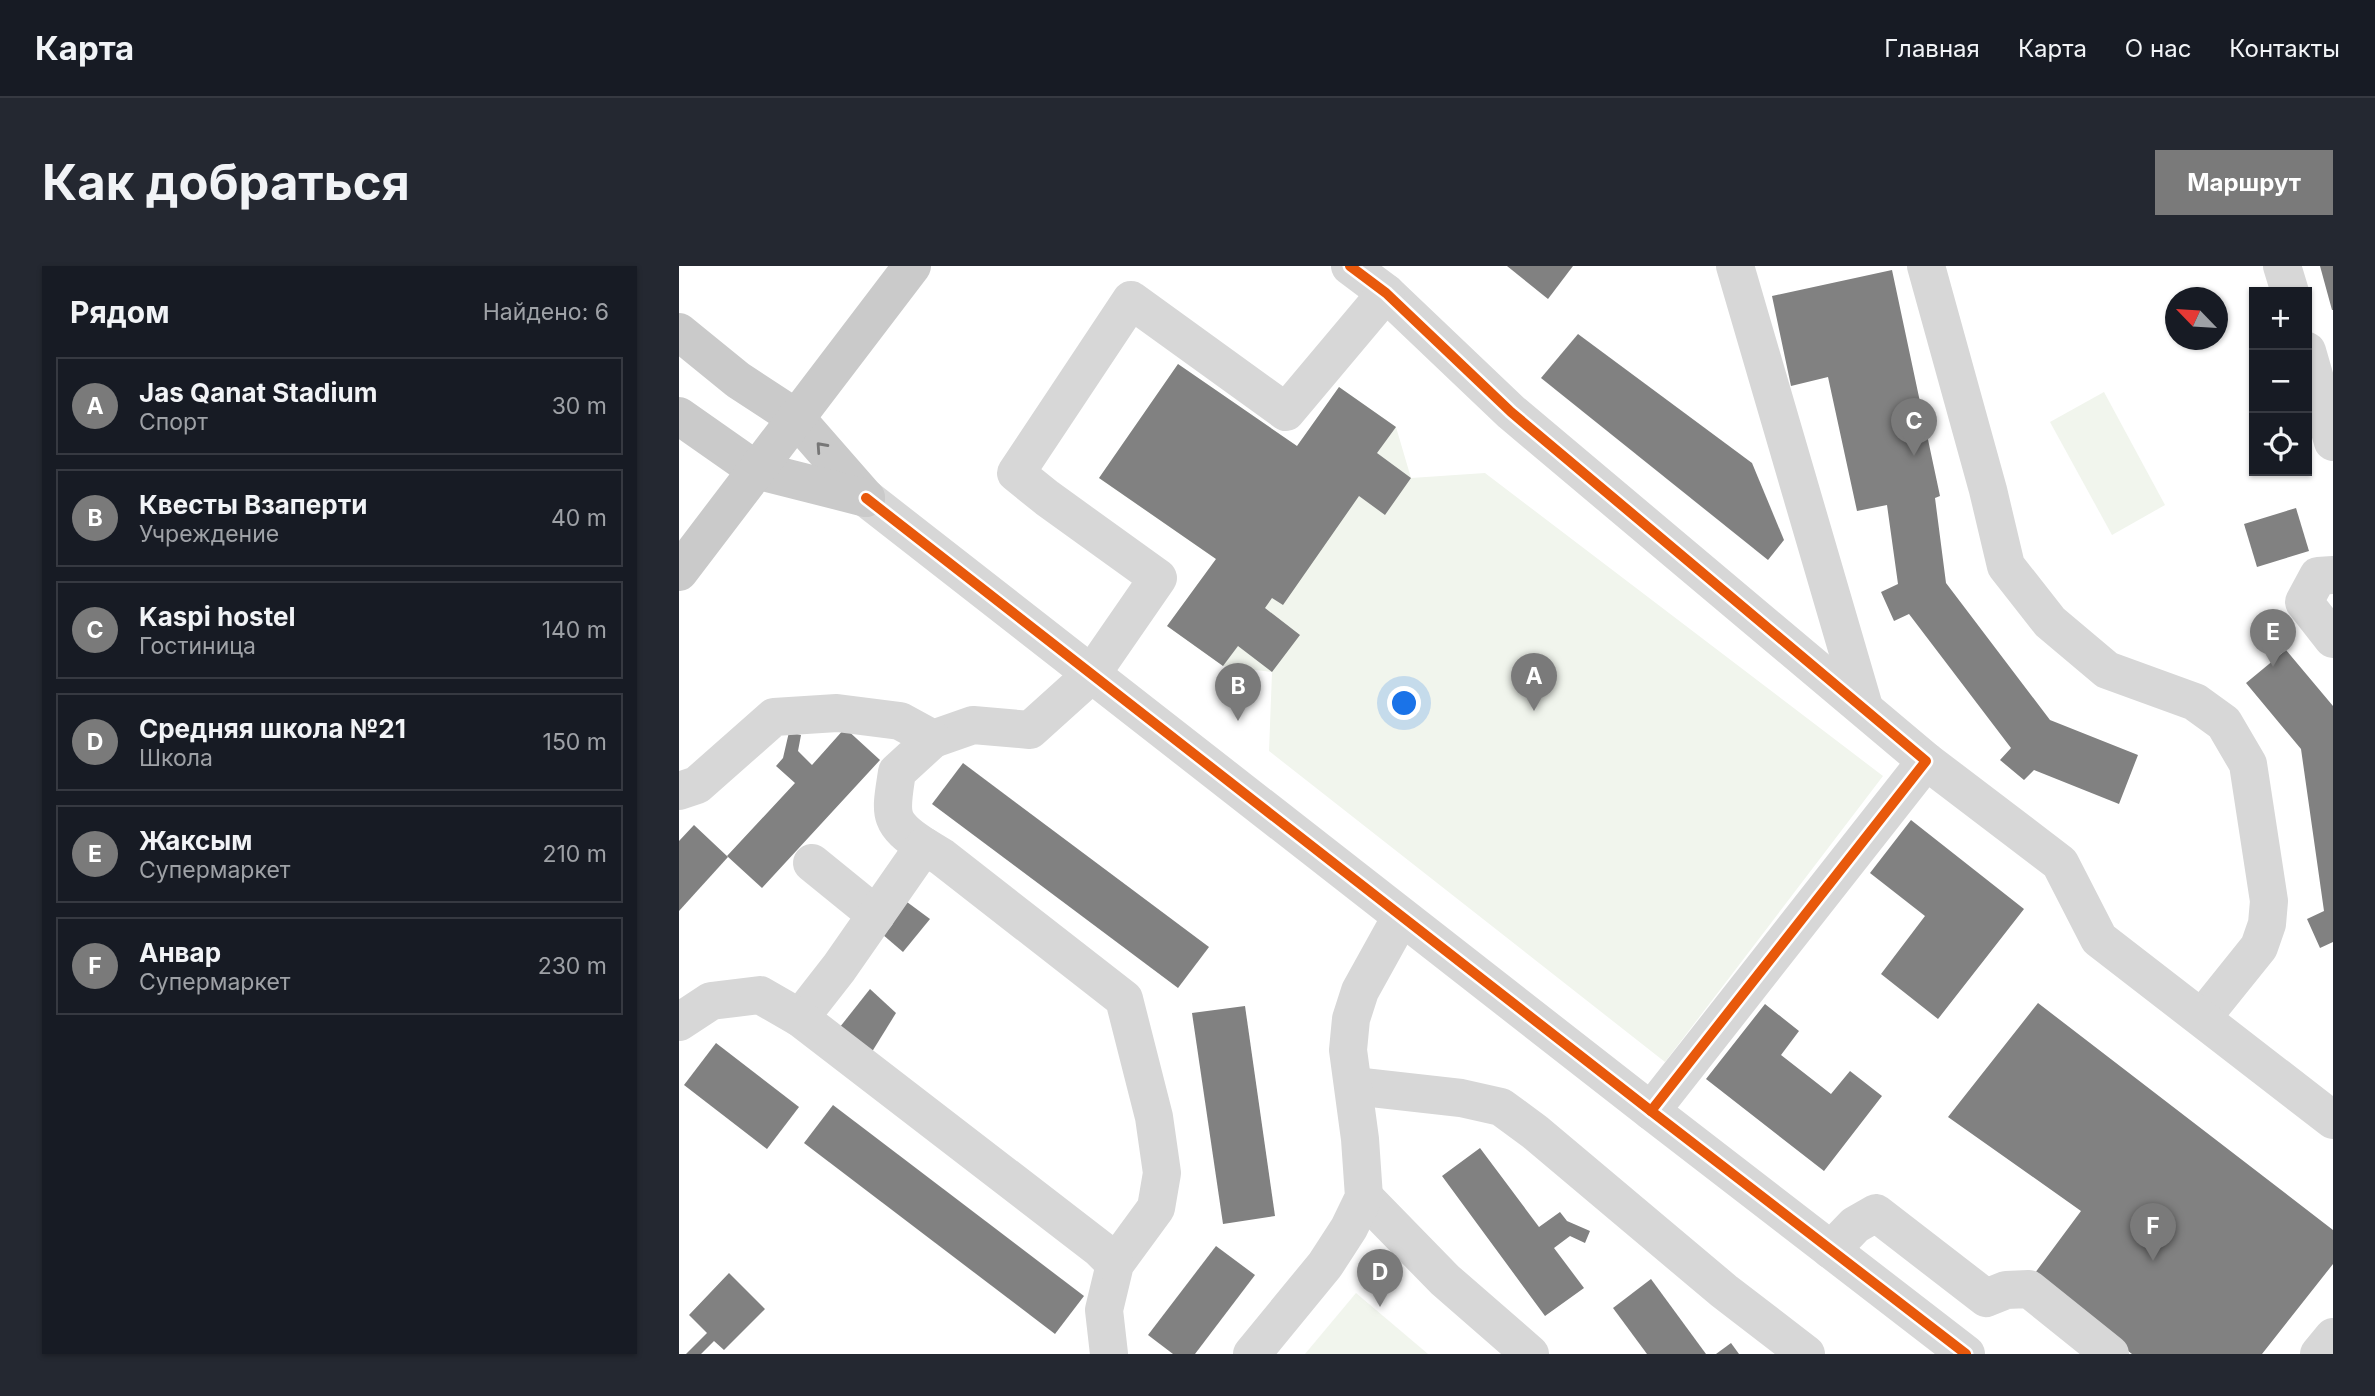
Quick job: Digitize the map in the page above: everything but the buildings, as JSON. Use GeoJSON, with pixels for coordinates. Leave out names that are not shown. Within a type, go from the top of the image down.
{"type":"FeatureCollection","features":[{"type":"Feature","properties":{"kind":"main road"},"geometry":{"type":"LineString","coordinates":[[679,572],[912,266]]}},
{"type":"Feature","properties":{"kind":"main road"},"geometry":{"type":"LineString","coordinates":[[679,332],[738,380],[796,418],[866,498]]}},
{"type":"Feature","properties":{"kind":"main road"},"geometry":{"type":"LineString","coordinates":[[679,416],[756,470],[866,498]]}},
{"type":"Feature","properties":{"kind":"street"},"geometry":{"type":"LineString","coordinates":[[1349,266],[1386,293],[1511,412],[1926,761],[2060,863],[2099,939],[2333,1120]]}},
{"type":"Feature","properties":{"kind":"street"},"geometry":{"type":"LineString","coordinates":[[1735,266],[1864,707]]}},
{"type":"Feature","properties":{"kind":"street"},"geometry":{"type":"LineString","coordinates":[[1926,266],[1988,490],[2006,566],[2050,622],[2107,670],[2195,702],[2224,723],[2248,764],[2269,901],[2267,924],[2259,947],[2202,1018]]}},
{"type":"Feature","properties":{"kind":"street"},"geometry":{"type":"LineString","coordinates":[[2282,266],[2288,287]]}},
{"type":"Feature","properties":{"kind":"street"},"geometry":{"type":"LineString","coordinates":[[1109,1354],[1104,1310],[1115,1264],[1157,1208],[1162,1173],[1154,1117],[1124,999],[942,857],[904,833],[891,810],[897,772],[933,739],[973,725],[1030,730],[1091,675],[1158,578],[1016,473],[1131,300],[1286,412],[1386,293]]}},
{"type":"Feature","properties":{"kind":"street"},"geometry":{"type":"LineString","coordinates":[[2312,368],[2333,442]]}},
{"type":"Feature","properties":{"kind":"street"},"geometry":{"type":"LineString","coordinates":[[866,498],[1401,917],[1966,1354]]}},
{"type":"Feature","properties":{"kind":"street"},"geometry":{"type":"LineString","coordinates":[[2333,575],[2318,576],[2304,602],[2333,639]]}},
{"type":"Feature","properties":{"kind":"street"},"geometry":{"type":"LineString","coordinates":[[679,791],[697,785],[774,717],[837,713],[900,721],[933,739]]}},
{"type":"Feature","properties":{"kind":"street"},"geometry":{"type":"LineString","coordinates":[[1651,1111],[1926,761]]}},
{"type":"Feature","properties":{"kind":"street"},"geometry":{"type":"LineString","coordinates":[[800,1018],[925,846]]}},
{"type":"Feature","properties":{"kind":"street"},"geometry":{"type":"LineString","coordinates":[[812,863],[876,915]]}},
{"type":"Feature","properties":{"kind":"street"},"geometry":{"type":"LineString","coordinates":[[1252,1354],[1325,1265],[1349,1228],[1364,1197],[1348,1050],[1351,1019],[1360,991],[1401,917]]}},
{"type":"Feature","properties":{"kind":"street"},"geometry":{"type":"LineString","coordinates":[[679,1022],[711,1001],[760,995],[800,1018],[1100,1249],[1115,1264]]}},
{"type":"Feature","properties":{"kind":"street"},"geometry":{"type":"LineString","coordinates":[[1354,1086],[1461,1098],[1501,1107],[1535,1132],[1724,1291],[1806,1354]]}},
{"type":"Feature","properties":{"kind":"street"},"geometry":{"type":"LineString","coordinates":[[1364,1197],[1445,1280],[1530,1354]]}},
{"type":"Feature","properties":{"kind":"street"},"geometry":{"type":"LineString","coordinates":[[1831,1250],[1854,1225],[1876,1213],[1986,1298],[2006,1290],[2029,1289],[2110,1354]]}},
{"type":"Feature","properties":{"kind":"street"},"geometry":{"type":"LineString","coordinates":[[2319,1354],[2333,1337]]}},
{"type":"Feature","properties":{"kind":"shaded area"},"geometry":{"type":"Polygon","coordinates":[[[1178,364],[1297,446],[1339,387],[1396,427],[1411,478],[1485,473],[1883,776],[1665,1062],[1269,751],[1272,672],[1223,666],[1167,626],[1216,559],[1099,478],[1178,364]]]}},
{"type":"Feature","properties":{"kind":"shaded area"},"geometry":{"type":"Polygon","coordinates":[[[2104,392],[2165,505],[2112,535],[2050,422],[2104,392]]]}},
{"type":"Feature","properties":{"kind":"shaded area"},"geometry":{"type":"Polygon","coordinates":[[[1356,1293],[1428,1354],[1305,1354],[1356,1293]]]}},
{"type":"Feature","properties":{"kind":"cycle path"},"geometry":{"type":"LineString","coordinates":[[1350,266],[1386,293],[1511,412],[1926,761],[1651,1111]]}},
{"type":"Feature","properties":{"kind":"cycle path"},"geometry":{"type":"LineString","coordinates":[[866,498],[1966,1354]]}},
{"type":"Feature","properties":{"kind":"place","name":"Kaspi hostel"},"geometry":{"type":"Point","coordinates":[1914,456]}},
{"type":"Feature","properties":{"kind":"place","name":"Жаксым"},"geometry":{"type":"Point","coordinates":[2273,667]}},
{"type":"Feature","properties":{"kind":"place","name":"Jas Qanat Stadium"},"geometry":{"type":"Point","coordinates":[1534,711]}},
{"type":"Feature","properties":{"kind":"place","name":"Квесты Взаперти"},"geometry":{"type":"Point","coordinates":[1238,721]}},
{"type":"Feature","properties":{"kind":"place","name":"Анвар"},"geometry":{"type":"Point","coordinates":[2153,1261]}},
{"type":"Feature","properties":{"kind":"place","name":"Средняя школа №21"},"geometry":{"type":"Point","coordinates":[1380,1307]}}]}
